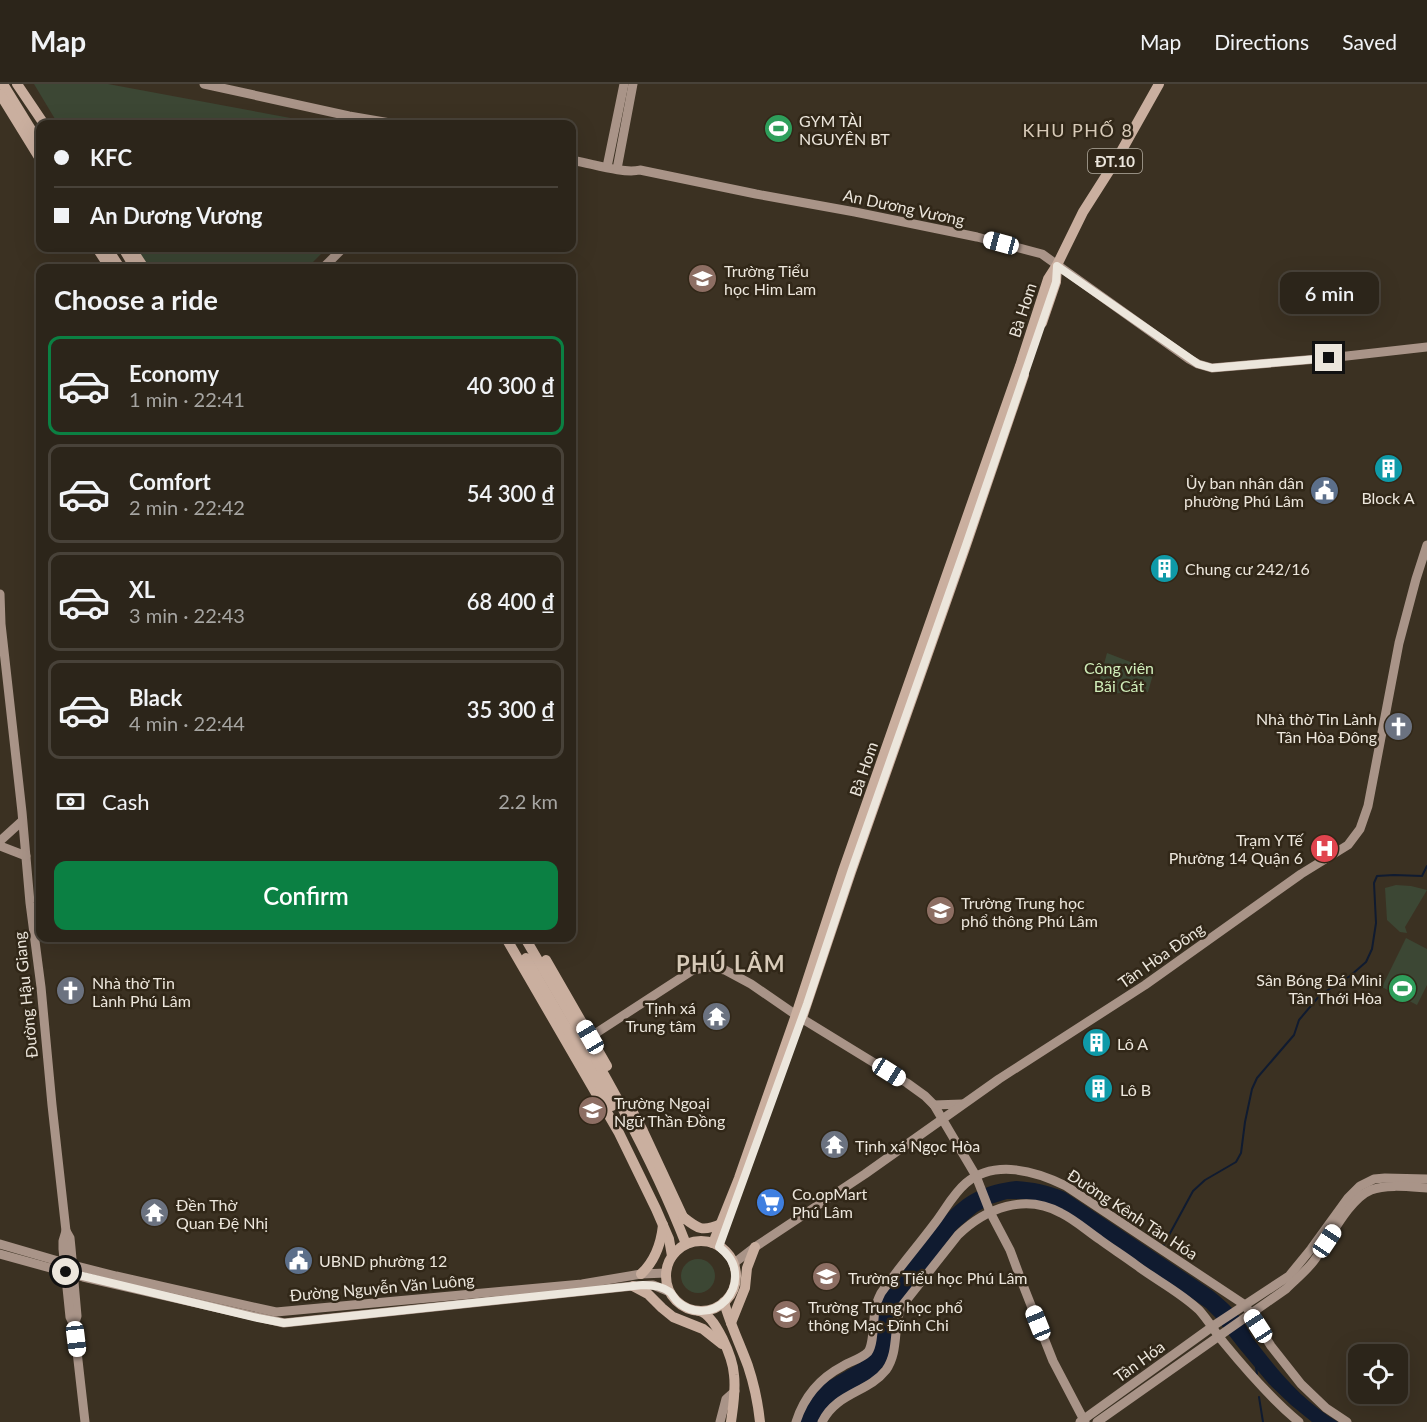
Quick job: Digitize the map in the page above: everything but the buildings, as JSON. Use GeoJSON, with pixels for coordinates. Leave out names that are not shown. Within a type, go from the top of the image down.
{"type":"FeatureCollection","features":[{"type":"Feature","properties":{"kind":"main road"},"geometry":{"type":"LineString","coordinates":[[3,84],[36,138]]}},
{"type":"Feature","properties":{"kind":"main road"},"geometry":{"type":"LineString","coordinates":[[19,84],[41,120]]}},
{"type":"Feature","properties":{"kind":"main road"},"geometry":{"type":"LineString","coordinates":[[204,84],[372,120]]}},
{"type":"Feature","properties":{"kind":"main road"},"geometry":{"type":"LineString","coordinates":[[607,164],[624,84]]}},
{"type":"Feature","properties":{"kind":"main road"},"geometry":{"type":"LineString","coordinates":[[618,166],[633,84]]}},
{"type":"Feature","properties":{"kind":"main road","name":"ĐT.10"},"geometry":{"type":"LineString","coordinates":[[1057,266],[1083,212],[1160,84]]}},
{"type":"Feature","properties":{"kind":"main road"},"geometry":{"type":"LineString","coordinates":[[0,94],[36,152]]}},
{"type":"Feature","properties":{"kind":"main road"},"geometry":{"type":"LineString","coordinates":[[26,98],[36,102],[48,120]]}},
{"type":"Feature","properties":{"kind":"main road","name":"An Dương Vương"},"geometry":{"type":"LineString","coordinates":[[576,155],[633,172],[640,170],[976,237],[1042,254],[1198,364],[1212,368],[1427,347]]}},
{"type":"Feature","properties":{"kind":"main road"},"geometry":{"type":"LineString","coordinates":[[327,264],[339,252]]}},
{"type":"Feature","properties":{"kind":"main road","name":"Bà Hom"},"geometry":{"type":"LineString","coordinates":[[716,1245],[851,872],[1010,419],[1056,282],[1057,266]]}},
{"type":"Feature","properties":{"kind":"main road","name":"Tân Hòa Đông"},"geometry":{"type":"LineString","coordinates":[[733,1264],[1052,1044],[1145,985],[1301,874],[1352,841],[1360,829],[1368,806],[1399,643],[1427,545]]}},
{"type":"Feature","properties":{"kind":"main road"},"geometry":{"type":"LineString","coordinates":[[0,594],[1,622]]}},
{"type":"Feature","properties":{"kind":"main road","name":"Đường Hậu Giang"},"geometry":{"type":"LineString","coordinates":[[1,622],[66,1231],[70,1238],[70,1317],[74,1325],[85,1422]]}},
{"type":"Feature","properties":{"kind":"main road"},"geometry":{"type":"LineString","coordinates":[[0,841],[22,821]]}},
{"type":"Feature","properties":{"kind":"main road"},"geometry":{"type":"LineString","coordinates":[[0,846],[26,856]]}},
{"type":"Feature","properties":{"kind":"main road"},"geometry":{"type":"LineString","coordinates":[[509,942],[643,1131],[683,1217],[689,1243]]}},
{"type":"Feature","properties":{"kind":"main road"},"geometry":{"type":"LineString","coordinates":[[516,942],[624,1110],[689,1243]]}},
{"type":"Feature","properties":{"kind":"main road"},"geometry":{"type":"LineString","coordinates":[[531,942],[666,1220],[674,1254]]}},
{"type":"Feature","properties":{"kind":"main road"},"geometry":{"type":"LineString","coordinates":[[580,1043],[693,970],[710,967],[725,970],[751,984],[908,1083],[934,1105],[976,1176],[990,1212],[1010,1250],[1053,1361],[1083,1421]]}},
{"type":"Feature","properties":{"kind":"main road","name":"Bà Hom"},"geometry":{"type":"LineString","coordinates":[[716,1245],[721,1224],[799,1016]]}},
{"type":"Feature","properties":{"kind":"main road"},"geometry":{"type":"LineString","coordinates":[[580,1043],[609,1115],[663,1225],[674,1254]]}},
{"type":"Feature","properties":{"kind":"main road"},"geometry":{"type":"LineString","coordinates":[[934,1105],[964,1104]]}},
{"type":"Feature","properties":{"kind":"main road","name":"Đường Kênh Tân Hóa"},"geometry":{"type":"LineString","coordinates":[[796,1422],[805,1400],[820,1382],[869,1350],[875,1308],[881,1293],[958,1191],[976,1176],[1003,1169],[1027,1172],[1055,1181],[1077,1192],[1242,1307],[1301,1384],[1326,1408],[1347,1422]]}},
{"type":"Feature","properties":{"kind":"main road","name":"Tân Hóa"},"geometry":{"type":"LineString","coordinates":[[1083,1421],[1214,1325],[1289,1276],[1348,1198],[1360,1186],[1374,1179],[1427,1179]]}},
{"type":"Feature","properties":{"kind":"main road","name":"Tân Hóa"},"geometry":{"type":"LineString","coordinates":[[1097,1422],[1286,1289],[1312,1263],[1348,1210],[1364,1194],[1377,1188],[1427,1188]]}},
{"type":"Feature","properties":{"kind":"main road"},"geometry":{"type":"LineString","coordinates":[[822,1422],[837,1402],[875,1380],[885,1371],[894,1352],[898,1316],[904,1303],[958,1235],[969,1224],[990,1212],[1006,1206],[1024,1204],[1045,1206],[1073,1219],[1136,1266],[1189,1301],[1214,1325],[1263,1388],[1299,1422]]}},
{"type":"Feature","properties":{"kind":"main road"},"geometry":{"type":"LineString","coordinates":[[683,1217],[702,1229],[721,1224]]}},
{"type":"Feature","properties":{"kind":"main road"},"geometry":{"type":"LineString","coordinates":[[641,1274],[658,1250],[663,1225]]}},
{"type":"Feature","properties":{"kind":"main road"},"geometry":{"type":"LineString","coordinates":[[695,1311],[713,1309],[724,1302],[734,1285],[733,1264],[728,1254],[716,1245],[706,1242],[689,1243],[674,1254],[668,1264],[666,1282],[676,1301],[685,1308],[695,1311],[704,1312],[719,1332],[734,1373],[735,1391],[730,1422]]}},
{"type":"Feature","properties":{"kind":"main road","name":"Đường Nguyễn Văn Luông"},"geometry":{"type":"LineString","coordinates":[[0,1244],[69,1269],[284,1323],[633,1286],[653,1285],[670,1292]]}},
{"type":"Feature","properties":{"kind":"main road"},"geometry":{"type":"LineString","coordinates":[[730,1323],[745,1288],[747,1268],[755,1247]]}},
{"type":"Feature","properties":{"kind":"main road","name":"Đường Nguyễn Văn Luông"},"geometry":{"type":"LineString","coordinates":[[0,1254],[276,1312],[582,1284],[641,1274],[666,1274]]}},
{"type":"Feature","properties":{"kind":"main road"},"geometry":{"type":"LineString","coordinates":[[633,1286],[648,1294],[673,1317],[708,1332],[727,1350]]}},
{"type":"Feature","properties":{"kind":"main road"},"geometry":{"type":"LineString","coordinates":[[724,1302],[748,1367],[763,1422]]}},
{"type":"Feature","properties":{"kind":"main road"},"geometry":{"type":"LineString","coordinates":[[720,1422],[726,1399],[735,1391]]}},
{"type":"Feature","properties":{"kind":"green space"},"geometry":{"type":"Polygon","coordinates":[[[34,84],[108,84],[302,120],[56,120],[34,84]]]}},
{"type":"Feature","properties":{"kind":"green space"},"geometry":{"type":"Polygon","coordinates":[[[135,252],[323,252],[311,264],[142,264],[135,252]]]}},
{"type":"Feature","properties":{"kind":"green space","name":"Công viên Bãi Cát"},"geometry":{"type":"Polygon","coordinates":[[[1107,653],[1154,671],[1148,692],[1096,694],[1107,653]]]}},
{"type":"Feature","properties":{"kind":"green space"},"geometry":{"type":"Polygon","coordinates":[[[1396,885],[1427,890],[1405,927],[1407,933],[1400,932],[1387,920],[1385,888],[1396,885]]]}},
{"type":"Feature","properties":{"kind":"green space","name":"Sân Bóng Đá Mini Tân Thới Hòa"},"geometry":{"type":"Polygon","coordinates":[[[1406,938],[1427,949],[1427,985],[1417,1005],[1382,987],[1406,938]]]}},
{"type":"Feature","properties":{"kind":"green space"},"geometry":{"type":"Polygon","coordinates":[[[698,1259],[710,1264],[715,1276],[710,1288],[698,1293],[686,1288],[681,1276],[686,1264],[698,1259]]]}},
{"type":"Feature","properties":{"kind":"water"},"geometry":{"type":"Polygon","coordinates":[[[1016,1181],[1040,1184],[1065,1192],[1213,1291],[1237,1313],[1271,1362],[1291,1384],[1338,1422],[1312,1422],[1269,1384],[1206,1308],[1070,1215],[1035,1200],[1007,1199],[977,1212],[957,1229],[898,1306],[891,1349],[885,1364],[875,1376],[836,1399],[827,1407],[819,1422],[798,1422],[808,1401],[825,1383],[863,1361],[879,1302],[943,1218],[959,1203],[976,1192],[994,1185],[1016,1181]]]}},
{"type":"Feature","properties":{"kind":"waterway"},"geometry":{"type":"LineString","coordinates":[[1162,1248],[1193,1191],[1205,1180],[1236,1162],[1241,1153],[1252,1089],[1257,1078],[1294,1035],[1299,1020],[1320,995],[1350,976],[1366,962],[1372,949],[1376,923],[1374,883],[1377,876],[1422,876],[1427,866]]}},
{"type":"Feature","properties":{"kind":"waterway"},"geometry":{"type":"LineString","coordinates":[[1256,1367],[1257,1374]]}},
{"type":"Feature","properties":{"kind":"waterway"},"geometry":{"type":"LineString","coordinates":[[1259,1397],[1263,1422]]}},
{"type":"Feature","properties":{"kind":"place","name":"GYM TÀI NGUYÊN BT"},"geometry":{"type":"Point","coordinates":[778,129]}},
{"type":"Feature","properties":{"kind":"place","name":"Trường Tiểu học Him Lam"},"geometry":{"type":"Point","coordinates":[703,279]}},
{"type":"Feature","properties":{"kind":"place","name":"Block A"},"geometry":{"type":"Point","coordinates":[1388,469]}},
{"type":"Feature","properties":{"kind":"place","name":"Ủy ban nhân dân phường Phú Lâm"},"geometry":{"type":"Point","coordinates":[1325,491]}},
{"type":"Feature","properties":{"kind":"place","name":"Chung cư 242/16"},"geometry":{"type":"Point","coordinates":[1164,568]}},
{"type":"Feature","properties":{"kind":"place","name":"Nhà thờ Tin Lành Tân Hòa Đông"},"geometry":{"type":"Point","coordinates":[1398,727]}},
{"type":"Feature","properties":{"kind":"place","name":"Trạm Y Tế Phường 14 Quận 6"},"geometry":{"type":"Point","coordinates":[1324,848]}},
{"type":"Feature","properties":{"kind":"place","name":"Trường Trung học phổ thông Phú Lâm"},"geometry":{"type":"Point","coordinates":[940,911]}},
{"type":"Feature","properties":{"kind":"place","name":"Sân Bóng Đá Mini Tân Thới Hòa"},"geometry":{"type":"Point","coordinates":[1403,988]}},
{"type":"Feature","properties":{"kind":"place","name":"Nhà thờ Tin Lành Phú Lâm"},"geometry":{"type":"Point","coordinates":[71,991]}},
{"type":"Feature","properties":{"kind":"place","name":"Tịnh xá Trung tâm"},"geometry":{"type":"Point","coordinates":[717,1016]}},
{"type":"Feature","properties":{"kind":"place","name":"Lô A"},"geometry":{"type":"Point","coordinates":[1096,1043]}},
{"type":"Feature","properties":{"kind":"place","name":"Lô B"},"geometry":{"type":"Point","coordinates":[1099,1089]}},
{"type":"Feature","properties":{"kind":"place","name":"Trường Ngoại Ngữ Thần Đồng"},"geometry":{"type":"Point","coordinates":[593,1111]}},
{"type":"Feature","properties":{"kind":"place","name":"Tịnh xá Ngọc Hòa"},"geometry":{"type":"Point","coordinates":[834,1145]}},
{"type":"Feature","properties":{"kind":"place","name":"Co.opMart Phú Lâm"},"geometry":{"type":"Point","coordinates":[771,1202]}},
{"type":"Feature","properties":{"kind":"place","name":"Đền Thờ Quan Đệ Nhị"},"geometry":{"type":"Point","coordinates":[155,1213]}},
{"type":"Feature","properties":{"kind":"place","name":"UBND phường 12"},"geometry":{"type":"Point","coordinates":[298,1260]}},
{"type":"Feature","properties":{"kind":"place","name":"Trường Tiểu học Phú Lâm"},"geometry":{"type":"Point","coordinates":[827,1277]}},
{"type":"Feature","properties":{"kind":"place","name":"Trường Trung học phổ thông Mạc Đĩnh Chi"},"geometry":{"type":"Point","coordinates":[787,1315]}},
{"type":"Feature","properties":{"kind":"district","name":"KHU PHỐ 8"},"geometry":{"type":"Point","coordinates":[1078,130]}},
{"type":"Feature","properties":{"kind":"district","name":"PHÚ LÂM"},"geometry":{"type":"Point","coordinates":[731,963]}},
{"type":"Feature","properties":{"kind":"route"},"geometry":{"type":"LineString","coordinates":[[66,1272],[284,1323],[643,1285],[660,1287],[670,1292],[685,1308],[695,1311],[706,1311],[719,1306],[730,1294],[735,1275],[731,1259],[719,1247],[822,962],[851,872],[972,529],[1056,282],[1057,266],[1198,364],[1212,368],[1329,358]]}}]}
